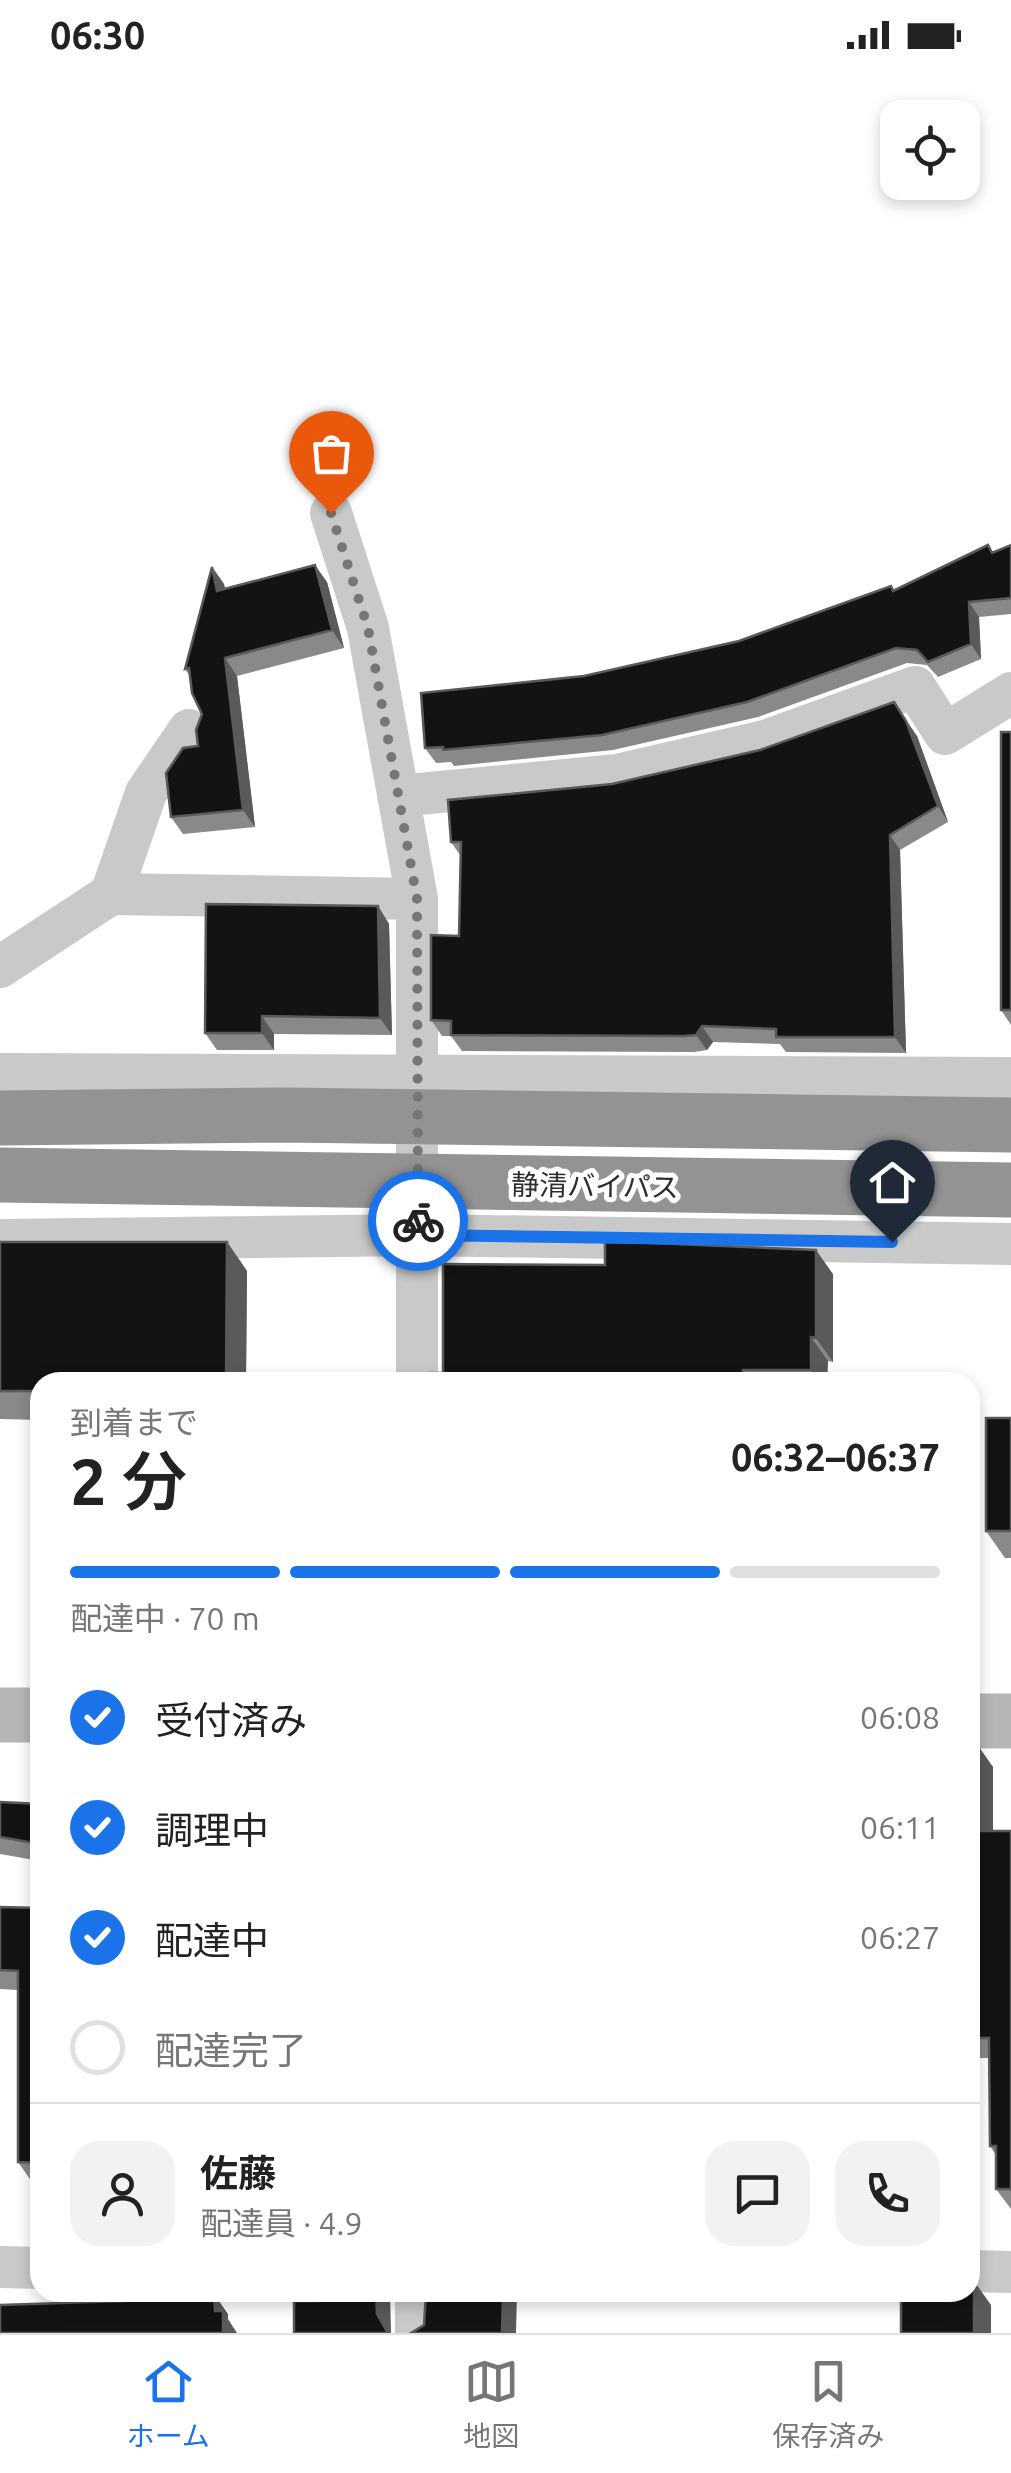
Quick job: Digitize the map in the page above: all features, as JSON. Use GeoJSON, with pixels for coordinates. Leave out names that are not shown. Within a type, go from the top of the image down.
{"type":"FeatureCollection","features":[{"type":"Feature","properties":{"kind":"highway"},"geometry":{"type":"LineString","coordinates":[[0,1118],[285,1115],[1011,1124]]}},
{"type":"Feature","properties":{"kind":"highway","name":"静清バイパス"},"geometry":{"type":"LineString","coordinates":[[0,1176],[1011,1190]]}},
{"type":"Feature","properties":{"kind":"street"},"geometry":{"type":"LineString","coordinates":[[331,513],[368,628],[417,899],[417,1372]]}},
{"type":"Feature","properties":{"kind":"street"},"geometry":{"type":"LineString","coordinates":[[398,796],[616,775],[765,741],[915,687],[946,734],[1011,693]]}},
{"type":"Feature","properties":{"kind":"street"},"geometry":{"type":"LineString","coordinates":[[111,894],[146,792],[189,730]]}},
{"type":"Feature","properties":{"kind":"street"},"geometry":{"type":"LineString","coordinates":[[0,967],[111,894],[417,899]]}},
{"type":"Feature","properties":{"kind":"street"},"geometry":{"type":"LineString","coordinates":[[0,1074],[1011,1078]]}},
{"type":"Feature","properties":{"kind":"street"},"geometry":{"type":"LineString","coordinates":[[0,1240],[419,1235],[1011,1244]]}},
{"type":"Feature","properties":{"kind":"street"},"geometry":{"type":"LineString","coordinates":[[0,1715],[30,1715]]}},
{"type":"Feature","properties":{"kind":"street"},"geometry":{"type":"LineString","coordinates":[[980,1721],[1011,1722]]}},
{"type":"Feature","properties":{"kind":"street"},"geometry":{"type":"LineString","coordinates":[[0,2268],[30,2268]]}},
{"type":"Feature","properties":{"kind":"street"},"geometry":{"type":"LineString","coordinates":[[980,2272],[1011,2272]]}},
{"type":"Feature","properties":{"kind":"street"},"geometry":{"type":"LineString","coordinates":[[416,2302],[416,2333]]}},
{"type":"Feature","properties":{"kind":"building"},"geometry":{"type":"Polygon","coordinates":[[[988,545],[992,553],[1011,545],[1011,598],[969,602],[971,644],[928,662],[917,650],[896,648],[747,702],[602,735],[443,750],[425,748],[421,693],[584,676],[739,641],[891,586],[893,591],[988,545]]]}},
{"type":"Feature","properties":{"kind":"building"},"geometry":{"type":"Polygon","coordinates":[[[315,565],[332,630],[225,658],[243,810],[171,817],[166,773],[183,748],[198,746],[196,730],[202,714],[192,693],[189,668],[185,669],[212,567],[217,591],[315,565]]]}},
{"type":"Feature","properties":{"kind":"building"},"geometry":{"type":"Polygon","coordinates":[[[894,702],[906,721],[938,806],[890,835],[895,1037],[776,1037],[776,1029],[702,1026],[696,1035],[683,1036],[451,1035],[451,1021],[431,1020],[431,935],[459,936],[461,842],[451,842],[448,800],[612,784],[760,750],[894,702]]]}},
{"type":"Feature","properties":{"kind":"building"},"geometry":{"type":"Polygon","coordinates":[[[1001,732],[1011,732],[1011,1010],[1001,1010],[1001,732]]]}},
{"type":"Feature","properties":{"kind":"building"},"geometry":{"type":"Polygon","coordinates":[[[206,904],[378,906],[380,1018],[262,1016],[262,1033],[205,1033],[206,904]]]}},
{"type":"Feature","properties":{"kind":"building"},"geometry":{"type":"Polygon","coordinates":[[[605,1241],[816,1250],[816,1338],[811,1337],[811,1370],[443,1372],[443,1264],[605,1265],[605,1241]]]}},
{"type":"Feature","properties":{"kind":"building"},"geometry":{"type":"Polygon","coordinates":[[[0,1242],[227,1242],[226,1372],[30,1372],[30,1391],[0,1391],[0,1242]]]}},
{"type":"Feature","properties":{"kind":"building"},"geometry":{"type":"Polygon","coordinates":[[[986,1418],[1011,1418],[1011,1531],[986,1531],[986,1418]]]}},
{"type":"Feature","properties":{"kind":"building"},"geometry":{"type":"Polygon","coordinates":[[[0,1802],[30,1804],[30,1842],[0,1837],[0,1802]]]}},
{"type":"Feature","properties":{"kind":"building"},"geometry":{"type":"Polygon","coordinates":[[[980,1831],[1011,1831],[1011,2189],[996,2189],[996,2146],[990,2146],[989,2038],[980,2038],[980,1831]]]}},
{"type":"Feature","properties":{"kind":"building"},"geometry":{"type":"Polygon","coordinates":[[[0,1907],[30,1908],[30,2163],[18,2162],[18,1971],[0,1970],[0,1907]]]}},
{"type":"Feature","properties":{"kind":"building"},"geometry":{"type":"Polygon","coordinates":[[[214,2302],[215,2311],[223,2311],[223,2333],[0,2333],[0,2305],[214,2302]]]}},
{"type":"Feature","properties":{"kind":"building"},"geometry":{"type":"Polygon","coordinates":[[[294,2302],[376,2302],[377,2314],[388,2333],[294,2333],[294,2302]]]}},
{"type":"Feature","properties":{"kind":"building"},"geometry":{"type":"Polygon","coordinates":[[[425,2302],[503,2302],[502,2333],[411,2333],[424,2325],[425,2302]]]}},
{"type":"Feature","properties":{"kind":"building"},"geometry":{"type":"Polygon","coordinates":[[[901,2302],[974,2302],[974,2333],[901,2333],[901,2302]]]}},
{"type":"Feature","properties":{"kind":"way so far"},"geometry":{"type":"LineString","coordinates":[[331,513],[368,628],[417,899],[418,1221]]}},
{"type":"Feature","properties":{"kind":"route"},"geometry":{"type":"LineString","coordinates":[[418,1221],[419,1235],[892,1242]]}}]}
